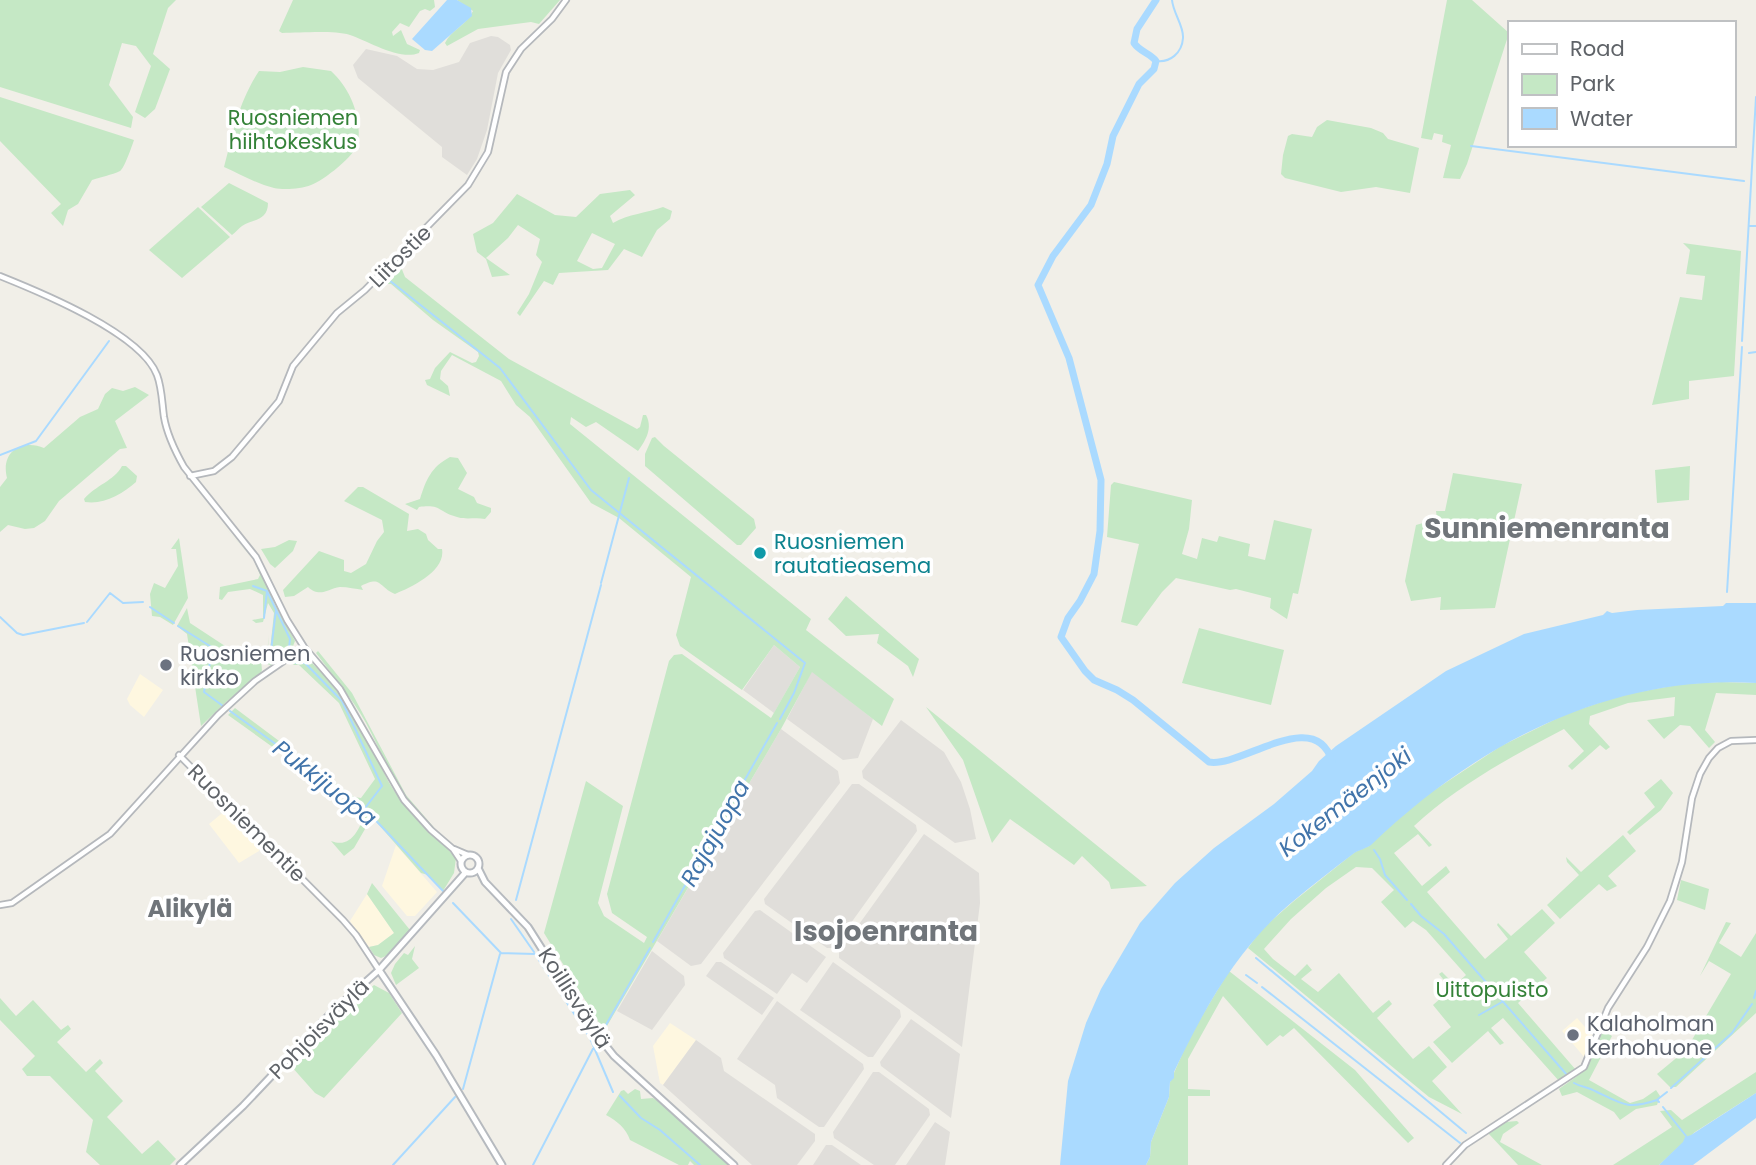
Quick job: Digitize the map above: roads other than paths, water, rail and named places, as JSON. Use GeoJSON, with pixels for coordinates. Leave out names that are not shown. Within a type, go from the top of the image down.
{"type":"FeatureCollection","features":[{"type":"Feature","properties":{"kind":"main road"},"geometry":{"type":"LineString","coordinates":[[468,855],[477,858],[478,868],[468,873],[461,863],[468,855]]}},
{"type":"Feature","properties":{"kind":"main road","name":"Pohjoisväylä"},"geometry":{"type":"LineString","coordinates":[[451,887],[461,863]]}},
{"type":"Feature","properties":{"kind":"main road","name":"Koillisväylä"},"geometry":{"type":"LineString","coordinates":[[478,868],[485,882],[528,927],[594,1031],[614,1056],[734,1165]]}},
{"type":"Feature","properties":{"kind":"main road","name":"Pohjoisväylä"},"geometry":{"type":"LineString","coordinates":[[180,1165],[243,1106],[332,1013],[379,970],[451,887],[468,873]]}},
{"type":"Feature","properties":{"kind":"main road","name":"Koillisväylä"},"geometry":{"type":"LineString","coordinates":[[468,873],[485,882]]}},
{"type":"Feature","properties":{"kind":"main road","name":"Ruosniementie"},"geometry":{"type":"LineString","coordinates":[[379,970],[436,1055],[502,1165]]}},
{"type":"Feature","properties":{"kind":"street","name":"Liitostie"},"geometry":{"type":"LineString","coordinates":[[189,476],[214,471],[223,466],[279,401],[293,366],[337,313],[365,290],[468,185],[488,152],[506,72],[521,49],[552,19],[566,0]]}},
{"type":"Feature","properties":{"kind":"street"},"geometry":{"type":"LineString","coordinates":[[0,276],[62,303],[123,338],[154,367],[158,377],[164,421],[174,451],[189,476],[257,557],[287,620],[304,647],[341,689],[404,800],[431,830],[453,849],[468,855]]}},
{"type":"Feature","properties":{"kind":"street","name":"Ruosniementie"},"geometry":{"type":"LineString","coordinates":[[304,647],[255,681],[179,755],[336,913],[356,935],[379,970]]}},
{"type":"Feature","properties":{"kind":"street"},"geometry":{"type":"LineString","coordinates":[[1446,1165],[1465,1145],[1584,1067],[1608,1008],[1647,947],[1670,901],[1682,862],[1692,798],[1700,774],[1718,748],[1731,741],[1756,740]]}},
{"type":"Feature","properties":{"kind":"street"},"geometry":{"type":"LineString","coordinates":[[0,905],[12,902],[110,834],[179,755]]}},
{"type":"Feature","properties":{"kind":"street"},"geometry":{"type":"LineString","coordinates":[[453,849],[461,863]]}},
{"type":"Feature","properties":{"kind":"water"},"geometry":{"type":"Polygon","coordinates":[[[447,0],[457,0],[471,8],[472,16],[432,51],[425,50],[412,39],[447,0]]]}},
{"type":"Feature","properties":{"kind":"water","name":"Kokemäenjoki"},"geometry":{"type":"Polygon","coordinates":[[[1726,603],[1756,603],[1756,683],[1702,683],[1648,690],[1597,704],[1547,723],[1500,747],[1454,776],[1411,809],[1371,845],[1353,854],[1291,903],[1238,960],[1197,1025],[1174,1072],[1169,1097],[1151,1142],[1150,1157],[1146,1165],[1060,1165],[1068,1081],[1086,1023],[1101,989],[1140,923],[1175,883],[1214,848],[1274,804],[1336,746],[1446,671],[1524,634],[1603,615],[1607,611],[1612,613],[1723,606],[1726,603]]]}},
{"type":"Feature","properties":{"kind":"water"},"geometry":{"type":"Polygon","coordinates":[[[1756,1093],[1756,1118],[1693,1165],[1659,1165],[1685,1137],[1756,1093]]]}},
{"type":"Feature","properties":{"kind":"waterway"},"geometry":{"type":"LineString","coordinates":[[1156,0],[1137,29],[1134,43],[1156,61],[1154,69],[1139,84],[1113,136],[1107,164],[1091,205],[1053,256],[1038,285],[1069,358],[1101,480],[1100,531],[1094,574],[1068,618],[1061,637],[1094,680],[1133,700],[1209,762],[1223,761],[1294,738],[1310,738],[1323,745],[1332,761]]}},
{"type":"Feature","properties":{"kind":"waterway"},"geometry":{"type":"LineString","coordinates":[[1156,61],[1170,59],[1178,52],[1182,43],[1182,29],[1172,0]]}},
{"type":"Feature","properties":{"kind":"waterway"},"geometry":{"type":"LineString","coordinates":[[1742,341],[1756,97]]}},
{"type":"Feature","properties":{"kind":"waterway"},"geometry":{"type":"LineString","coordinates":[[1471,146],[1744,181]]}},
{"type":"Feature","properties":{"kind":"waterway"},"geometry":{"type":"LineString","coordinates":[[1749,226],[1756,226]]}},
{"type":"Feature","properties":{"kind":"waterway"},"geometry":{"type":"LineString","coordinates":[[389,280],[500,368],[591,490],[805,663],[794,693],[780,719]]}},
{"type":"Feature","properties":{"kind":"waterway","name":"Pukkijuopa"},"geometry":{"type":"LineString","coordinates":[[0,455],[36,441],[109,341]]}},
{"type":"Feature","properties":{"kind":"waterway"},"geometry":{"type":"LineString","coordinates":[[1727,592],[1742,347]]}},
{"type":"Feature","properties":{"kind":"waterway"},"geometry":{"type":"LineString","coordinates":[[1749,353],[1756,352]]}},
{"type":"Feature","properties":{"kind":"waterway"},"geometry":{"type":"LineString","coordinates":[[601,583],[629,478]]}},
{"type":"Feature","properties":{"kind":"waterway"},"geometry":{"type":"LineString","coordinates":[[516,900],[601,585]]}},
{"type":"Feature","properties":{"kind":"waterway"},"geometry":{"type":"LineString","coordinates":[[253,586],[267,591],[290,639],[289,648],[272,663],[270,659],[276,610]]}},
{"type":"Feature","properties":{"kind":"waterway"},"geometry":{"type":"LineString","coordinates":[[264,618],[267,591]]}},
{"type":"Feature","properties":{"kind":"waterway","name":"Pukkijuopa"},"geometry":{"type":"LineString","coordinates":[[87,622],[110,593],[123,603],[143,602]]}},
{"type":"Feature","properties":{"kind":"waterway","name":"Pukkijuopa"},"geometry":{"type":"LineString","coordinates":[[150,607],[174,623]]}},
{"type":"Feature","properties":{"kind":"waterway","name":"Pukkijuopa"},"geometry":{"type":"LineString","coordinates":[[0,617],[17,633],[23,635],[84,623]]}},
{"type":"Feature","properties":{"kind":"waterway","name":"Pukkijuopa"},"geometry":{"type":"LineString","coordinates":[[178,626],[213,648],[204,692],[223,706]]}},
{"type":"Feature","properties":{"kind":"waterway"},"geometry":{"type":"LineString","coordinates":[[296,663],[305,663],[342,701],[382,786],[365,808]]}},
{"type":"Feature","properties":{"kind":"waterway","name":"Pukkijuopa"},"geometry":{"type":"LineString","coordinates":[[230,711],[364,808],[443,891]]}},
{"type":"Feature","properties":{"kind":"waterway","name":"Rajajuopa"},"geometry":{"type":"LineString","coordinates":[[653,942],[777,723]]}},
{"type":"Feature","properties":{"kind":"waterway"},"geometry":{"type":"LineString","coordinates":[[1374,850],[1385,875],[1407,900]]}},
{"type":"Feature","properties":{"kind":"waterway","name":"Pukkijuopa"},"geometry":{"type":"LineString","coordinates":[[453,903],[501,953],[535,954],[590,1038],[613,1092]]}},
{"type":"Feature","properties":{"kind":"waterway"},"geometry":{"type":"LineString","coordinates":[[1411,904],[1421,916],[1444,934],[1567,1075]]}},
{"type":"Feature","properties":{"kind":"waterway"},"geometry":{"type":"LineString","coordinates":[[511,919],[534,952]]}},
{"type":"Feature","properties":{"kind":"waterway","name":"Rajajuopa"},"geometry":{"type":"LineString","coordinates":[[603,1030],[650,948]]}},
{"type":"Feature","properties":{"kind":"waterway"},"geometry":{"type":"LineString","coordinates":[[463,1089],[500,954]]}},
{"type":"Feature","properties":{"kind":"waterway"},"geometry":{"type":"LineString","coordinates":[[1256,958],[1466,1133]]}},
{"type":"Feature","properties":{"kind":"waterway"},"geometry":{"type":"LineString","coordinates":[[1246,975],[1257,983]]}},
{"type":"Feature","properties":{"kind":"waterway"},"geometry":{"type":"LineString","coordinates":[[1262,987],[1460,1143]]}},
{"type":"Feature","properties":{"kind":"waterway"},"geometry":{"type":"LineString","coordinates":[[1754,998],[1756,991]]}},
{"type":"Feature","properties":{"kind":"waterway"},"geometry":{"type":"LineString","coordinates":[[1479,1015],[1502,1002]]}},
{"type":"Feature","properties":{"kind":"waterway"},"geometry":{"type":"LineString","coordinates":[[1671,1088],[1732,1033],[1752,1004]]}},
{"type":"Feature","properties":{"kind":"waterway","name":"Rajajuopa"},"geometry":{"type":"LineString","coordinates":[[533,1165],[597,1041]]}},
{"type":"Feature","properties":{"kind":"waterway"},"geometry":{"type":"LineString","coordinates":[[1574,1083],[1625,1104],[1638,1105],[1657,1100],[1659,1102]]}},
{"type":"Feature","properties":{"kind":"waterway"},"geometry":{"type":"LineString","coordinates":[[1658,1099],[1667,1092]]}},
{"type":"Feature","properties":{"kind":"waterway"},"geometry":{"type":"LineString","coordinates":[[620,1096],[641,1118],[660,1130],[700,1165]]}},
{"type":"Feature","properties":{"kind":"waterway"},"geometry":{"type":"LineString","coordinates":[[393,1165],[455,1097]]}},
{"type":"Feature","properties":{"kind":"waterway"},"geometry":{"type":"LineString","coordinates":[[1663,1107],[1686,1136]]}},
{"type":"Feature","properties":{"kind":"place","name":"Ruosniemen rautatieasema"},"geometry":{"type":"Point","coordinates":[760,553]}},
{"type":"Feature","properties":{"kind":"place","name":"Ruosniemen kirkko"},"geometry":{"type":"Point","coordinates":[166,665]}},
{"type":"Feature","properties":{"kind":"place","name":"Kalaholman kerhohuone"},"geometry":{"type":"Point","coordinates":[1573,1035]}},
{"type":"Feature","properties":{"kind":"district","name":"Sunniemenranta"},"geometry":{"type":"Point","coordinates":[1547,528]}},
{"type":"Feature","properties":{"kind":"district","name":"Alikylä"},"geometry":{"type":"Point","coordinates":[190,908]}},
{"type":"Feature","properties":{"kind":"district","name":"Isojoenranta"},"geometry":{"type":"Point","coordinates":[886,931]}},
{"type":"Feature","properties":{"kind":"park label","name":"Ruosniemen hiihtokeskus"},"geometry":{"type":"Point","coordinates":[293,129]}},
{"type":"Feature","properties":{"kind":"park label","name":"Uittopuisto"},"geometry":{"type":"Point","coordinates":[1492,989]}}]}
